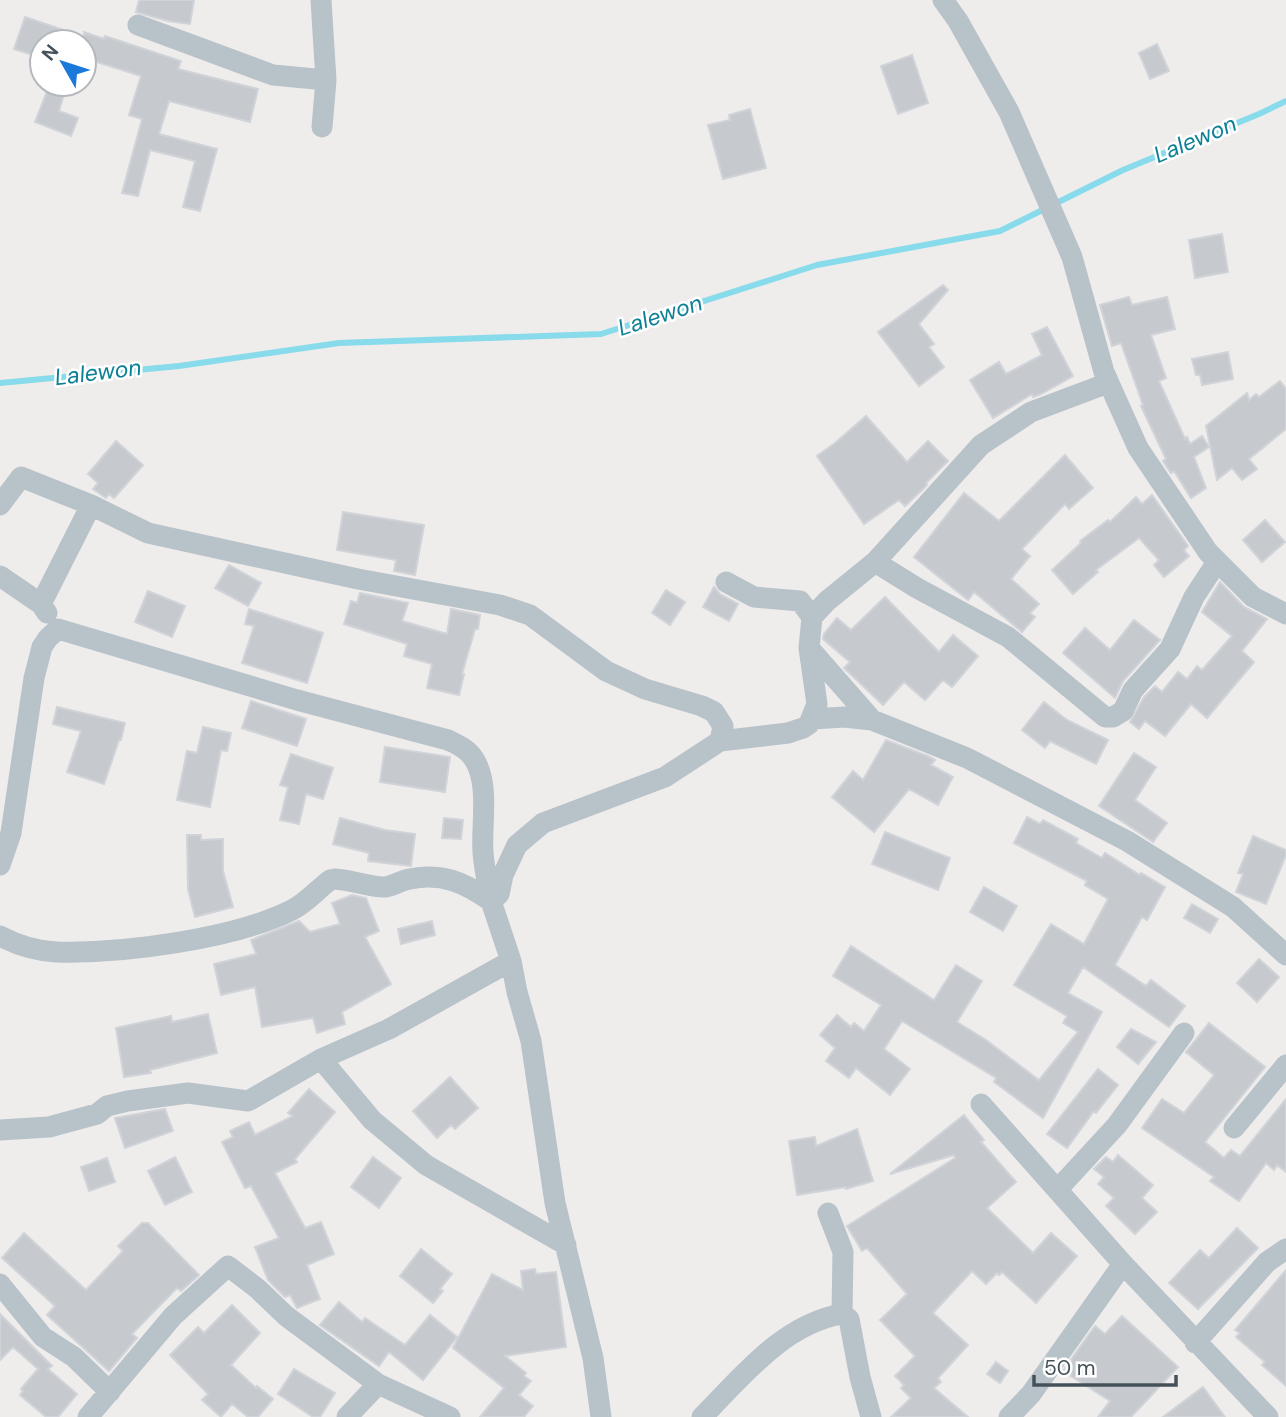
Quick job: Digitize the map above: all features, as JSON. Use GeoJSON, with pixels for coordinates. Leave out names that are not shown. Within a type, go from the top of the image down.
{"type":"FeatureCollection","features":[{"type":"Feature","properties":{"kind":"street"},"geometry":{"type":"LineString","coordinates":[[321,0],[326,80],[321,127]]}},
{"type":"Feature","properties":{"kind":"street"},"geometry":{"type":"LineString","coordinates":[[943,0],[958,21],[1009,112],[1072,257],[1108,383],[1138,448],[1208,552],[1253,597],[1286,614]]}},
{"type":"Feature","properties":{"kind":"street"},"geometry":{"type":"LineString","coordinates":[[138,25],[273,75],[326,80]]}},
{"type":"Feature","properties":{"kind":"street"},"geometry":{"type":"LineString","coordinates":[[491,901],[499,894],[503,875],[517,845],[543,823],[665,777],[720,741],[803,729],[812,719],[817,704],[809,648],[812,617],[827,601],[875,562],[981,445],[1031,412],[1108,383]]}},
{"type":"Feature","properties":{"kind":"street"},"geometry":{"type":"LineString","coordinates":[[0,505],[21,477],[91,505],[148,533],[358,579],[500,605],[530,615],[606,671],[645,689],[714,712],[723,726],[720,741]]}},
{"type":"Feature","properties":{"kind":"street"},"geometry":{"type":"LineString","coordinates":[[41,604],[91,505]]}},
{"type":"Feature","properties":{"kind":"street"},"geometry":{"type":"LineString","coordinates":[[875,562],[917,589],[1009,637],[1105,717],[1113,718],[1123,711],[1133,690],[1170,649],[1194,597],[1217,562]]}},
{"type":"Feature","properties":{"kind":"street"},"geometry":{"type":"LineString","coordinates":[[0,576],[41,604],[58,629],[297,700],[448,740],[464,747],[474,760],[480,773],[483,854],[491,901],[511,961],[531,1041],[555,1203],[593,1359],[601,1417]]}},
{"type":"Feature","properties":{"kind":"street"},"geometry":{"type":"LineString","coordinates":[[726,582],[754,597],[800,601],[812,617]]}},
{"type":"Feature","properties":{"kind":"street"},"geometry":{"type":"LineString","coordinates":[[0,865],[10,833],[34,678],[43,647],[58,629]]}},
{"type":"Feature","properties":{"kind":"street"},"geometry":{"type":"LineString","coordinates":[[809,648],[872,720]]}},
{"type":"Feature","properties":{"kind":"street"},"geometry":{"type":"LineString","coordinates":[[812,719],[844,717],[872,720],[967,758],[1127,841],[1233,907],[1286,955]]}},
{"type":"Feature","properties":{"kind":"street"},"geometry":{"type":"LineString","coordinates":[[0,936],[17,945],[54,952],[151,946],[242,928],[293,910],[330,880],[335,879],[385,887],[409,878],[439,877],[462,883],[491,901]]}},
{"type":"Feature","properties":{"kind":"street"},"geometry":{"type":"LineString","coordinates":[[0,1130],[49,1127],[97,1114],[107,1106],[188,1093],[248,1101],[321,1059],[389,1029],[511,961]]}},
{"type":"Feature","properties":{"kind":"street"},"geometry":{"type":"LineString","coordinates":[[1057,1190],[1117,1125],[1184,1033]]}},
{"type":"Feature","properties":{"kind":"street"},"geometry":{"type":"LineString","coordinates":[[321,1059],[372,1120],[426,1165],[566,1245]]}},
{"type":"Feature","properties":{"kind":"street"},"geometry":{"type":"LineString","coordinates":[[1234,1128],[1286,1065]]}},
{"type":"Feature","properties":{"kind":"street"},"geometry":{"type":"LineString","coordinates":[[981,1104],[1195,1343],[1268,1417]]}},
{"type":"Feature","properties":{"kind":"street"},"geometry":{"type":"LineString","coordinates":[[828,1213],[843,1252],[842,1314]]}},
{"type":"Feature","properties":{"kind":"street"},"geometry":{"type":"LineString","coordinates":[[1195,1343],[1267,1262],[1286,1249]]}},
{"type":"Feature","properties":{"kind":"street"},"geometry":{"type":"LineString","coordinates":[[1009,1417],[1031,1394],[1123,1264]]}},
{"type":"Feature","properties":{"kind":"street"},"geometry":{"type":"LineString","coordinates":[[88,1417],[173,1316],[228,1266],[258,1289],[286,1316],[378,1384],[450,1417]]}},
{"type":"Feature","properties":{"kind":"street"},"geometry":{"type":"LineString","coordinates":[[0,1284],[43,1337],[74,1357],[110,1392]]}},
{"type":"Feature","properties":{"kind":"street"},"geometry":{"type":"LineString","coordinates":[[702,1417],[770,1349],[821,1317],[842,1314],[849,1319],[871,1417]]}},
{"type":"Feature","properties":{"kind":"street"},"geometry":{"type":"LineString","coordinates":[[347,1417],[378,1384]]}},
{"type":"Feature","properties":{"kind":"building"},"geometry":{"type":"Polygon","coordinates":[[[139,0],[194,0],[190,24],[136,12],[139,0]]]}},
{"type":"Feature","properties":{"kind":"building"},"geometry":{"type":"Polygon","coordinates":[[[25,17],[57,28],[28,28],[28,54],[14,49],[25,17]]]}},
{"type":"Feature","properties":{"kind":"building"},"geometry":{"type":"Polygon","coordinates":[[[105,36],[181,61],[178,69],[258,89],[250,122],[169,101],[159,134],[217,149],[200,211],[183,207],[195,161],[150,150],[138,196],[122,193],[142,119],[129,115],[141,76],[98,62],[98,37],[104,39],[105,36]]]}},
{"type":"Feature","properties":{"kind":"building"},"geometry":{"type":"Polygon","coordinates":[[[1157,44],[1169,71],[1150,79],[1139,53],[1157,44]]]}},
{"type":"Feature","properties":{"kind":"building"},"geometry":{"type":"Polygon","coordinates":[[[912,55],[928,103],[898,114],[881,66],[912,55]]]}},
{"type":"Feature","properties":{"kind":"building"},"geometry":{"type":"Polygon","coordinates":[[[44,98],[63,98],[59,111],[78,118],[71,136],[35,122],[44,98]]]}},
{"type":"Feature","properties":{"kind":"building"},"geometry":{"type":"Polygon","coordinates":[[[750,109],[766,168],[723,179],[708,125],[730,120],[729,115],[750,109]]]}},
{"type":"Feature","properties":{"kind":"building"},"geometry":{"type":"Polygon","coordinates":[[[1222,234],[1228,272],[1195,278],[1189,240],[1222,234]]]}},
{"type":"Feature","properties":{"kind":"building"},"geometry":{"type":"Polygon","coordinates":[[[943,285],[948,290],[919,324],[934,344],[929,347],[944,367],[919,386],[878,332],[943,285]]]}},
{"type":"Feature","properties":{"kind":"building"},"geometry":{"type":"Polygon","coordinates":[[[1129,297],[1132,305],[1167,297],[1175,329],[1151,335],[1166,378],[1159,381],[1185,439],[1187,437],[1190,444],[1202,436],[1209,447],[1194,457],[1206,488],[1191,498],[1174,471],[1171,473],[1163,461],[1166,459],[1141,406],[1143,405],[1121,343],[1112,346],[1100,305],[1129,297]]]}},
{"type":"Feature","properties":{"kind":"building"},"geometry":{"type":"Polygon","coordinates":[[[1047,327],[1073,376],[1041,394],[1033,397],[1032,394],[993,418],[970,380],[999,362],[1006,374],[1042,355],[1032,334],[1047,327]]]}},
{"type":"Feature","properties":{"kind":"building"},"geometry":{"type":"Polygon","coordinates":[[[1228,352],[1233,379],[1202,385],[1192,359],[1228,352]]]}},
{"type":"Feature","properties":{"kind":"building"},"geometry":{"type":"Polygon","coordinates":[[[1280,381],[1286,389],[1286,429],[1249,459],[1257,469],[1242,480],[1232,468],[1217,480],[1206,426],[1247,393],[1249,400],[1256,394],[1259,397],[1280,381]]]}},
{"type":"Feature","properties":{"kind":"building"},"geometry":{"type":"Polygon","coordinates":[[[866,416],[907,462],[928,441],[948,461],[905,506],[899,500],[864,524],[817,456],[866,416]]]}},
{"type":"Feature","properties":{"kind":"building"},"geometry":{"type":"Polygon","coordinates":[[[116,441],[143,465],[114,498],[109,494],[106,498],[93,489],[98,483],[88,474],[116,441]]]}},
{"type":"Feature","properties":{"kind":"building"},"geometry":{"type":"Polygon","coordinates":[[[1065,455],[1093,488],[1069,509],[1065,504],[1022,549],[1030,556],[1011,579],[1039,604],[1030,613],[1035,617],[1022,632],[974,592],[968,600],[914,557],[964,493],[999,521],[1065,455]]]}},
{"type":"Feature","properties":{"kind":"building"},"geometry":{"type":"Polygon","coordinates":[[[1152,495],[1188,546],[1184,550],[1189,556],[1164,577],[1154,565],[1159,560],[1139,538],[1096,570],[1098,572],[1073,594],[1052,570],[1081,543],[1080,541],[1108,520],[1110,522],[1136,497],[1142,504],[1152,495]]]}},
{"type":"Feature","properties":{"kind":"building"},"geometry":{"type":"Polygon","coordinates":[[[343,512],[424,525],[415,575],[394,571],[396,560],[337,550],[343,512]]]}},
{"type":"Feature","properties":{"kind":"building"},"geometry":{"type":"Polygon","coordinates":[[[1265,520],[1285,542],[1262,562],[1243,540],[1265,520]]]}},
{"type":"Feature","properties":{"kind":"building"},"geometry":{"type":"Polygon","coordinates":[[[229,565],[261,583],[248,606],[215,588],[229,565]]]}},
{"type":"Feature","properties":{"kind":"building"},"geometry":{"type":"Polygon","coordinates":[[[1220,582],[1244,607],[1267,619],[1242,651],[1254,662],[1207,718],[1191,704],[1165,736],[1145,721],[1139,729],[1130,722],[1144,697],[1155,686],[1162,692],[1178,672],[1187,679],[1197,666],[1202,670],[1232,636],[1202,612],[1220,582]]]}},
{"type":"Feature","properties":{"kind":"building"},"geometry":{"type":"Polygon","coordinates":[[[714,587],[720,594],[738,604],[729,621],[703,607],[714,587]]]}},
{"type":"Feature","properties":{"kind":"building"},"geometry":{"type":"Polygon","coordinates":[[[666,590],[685,602],[670,625],[652,613],[666,590]]]}},
{"type":"Feature","properties":{"kind":"building"},"geometry":{"type":"Polygon","coordinates":[[[148,591],[185,606],[172,637],[135,622],[148,591]]]}},
{"type":"Feature","properties":{"kind":"building"},"geometry":{"type":"Polygon","coordinates":[[[360,593],[408,603],[402,621],[447,634],[451,609],[480,615],[478,629],[475,629],[462,674],[459,695],[427,688],[432,664],[404,656],[407,644],[344,624],[351,601],[357,603],[360,593]]]}},
{"type":"Feature","properties":{"kind":"building"},"geometry":{"type":"Polygon","coordinates":[[[885,597],[939,652],[953,635],[978,656],[952,687],[943,680],[925,700],[904,682],[883,705],[844,668],[850,662],[823,639],[824,634],[837,618],[851,630],[885,597]]]}},
{"type":"Feature","properties":{"kind":"building"},"geometry":{"type":"Polygon","coordinates":[[[249,609],[323,633],[307,683],[242,663],[254,626],[245,624],[249,609]]]}},
{"type":"Feature","properties":{"kind":"building"},"geometry":{"type":"Polygon","coordinates":[[[1134,620],[1160,640],[1123,681],[1115,698],[1063,653],[1085,628],[1110,650],[1134,620]]]}},
{"type":"Feature","properties":{"kind":"building"},"geometry":{"type":"Polygon","coordinates":[[[251,701],[306,719],[297,746],[242,728],[251,701]]]}},
{"type":"Feature","properties":{"kind":"building"},"geometry":{"type":"Polygon","coordinates":[[[1044,702],[1067,720],[1108,740],[1096,764],[1050,741],[1045,748],[1022,730],[1044,702]]]}},
{"type":"Feature","properties":{"kind":"building"},"geometry":{"type":"Polygon","coordinates":[[[57,707],[125,723],[104,784],[67,772],[81,731],[53,724],[57,707]]]}},
{"type":"Feature","properties":{"kind":"building"},"geometry":{"type":"Polygon","coordinates":[[[203,727],[231,733],[227,751],[221,750],[210,807],[177,800],[187,751],[197,753],[203,727]]]}},
{"type":"Feature","properties":{"kind":"building"},"geometry":{"type":"Polygon","coordinates":[[[886,740],[930,757],[935,760],[931,765],[953,777],[938,805],[909,789],[874,832],[832,797],[853,771],[863,780],[886,740]]]}},
{"type":"Feature","properties":{"kind":"building"},"geometry":{"type":"Polygon","coordinates":[[[385,747],[450,757],[445,792],[380,782],[385,747]]]}},
{"type":"Feature","properties":{"kind":"building"},"geometry":{"type":"Polygon","coordinates":[[[1134,753],[1156,767],[1135,800],[1167,823],[1153,842],[1099,806],[1134,753]]]}},
{"type":"Feature","properties":{"kind":"building"},"geometry":{"type":"Polygon","coordinates":[[[291,754],[333,768],[323,799],[306,794],[299,824],[280,820],[288,787],[280,785],[291,754]]]}},
{"type":"Feature","properties":{"kind":"building"},"geometry":{"type":"Polygon","coordinates":[[[1027,817],[1040,824],[1043,820],[1078,839],[1076,843],[1102,858],[1105,853],[1165,887],[1147,920],[1142,917],[1115,965],[1146,986],[1151,980],[1185,1006],[1169,1027],[1083,967],[1068,993],[1102,1012],[1043,1118],[994,1082],[996,1078],[902,1021],[884,1049],[910,1069],[890,1095],[856,1068],[849,1078],[826,1061],[835,1048],[820,1035],[837,1015],[851,1027],[854,1023],[864,1031],[881,1005],[833,976],[851,946],[934,1000],[956,965],[982,981],[957,1022],[1039,1080],[1078,1032],[1063,1023],[1067,1016],[1014,985],[1051,924],[1084,944],[1108,899],[1085,885],[1087,881],[1014,843],[1027,817]]]}},
{"type":"Feature","properties":{"kind":"building"},"geometry":{"type":"Polygon","coordinates":[[[340,818],[385,830],[415,834],[411,866],[368,861],[369,853],[333,844],[340,818]]]}},
{"type":"Feature","properties":{"kind":"building"},"geometry":{"type":"Polygon","coordinates":[[[444,818],[463,820],[461,839],[442,838],[444,818]]]}},
{"type":"Feature","properties":{"kind":"building"},"geometry":{"type":"Polygon","coordinates":[[[885,832],[950,858],[938,890],[872,864],[885,832]]]}},
{"type":"Feature","properties":{"kind":"building"},"geometry":{"type":"Polygon","coordinates":[[[187,835],[201,835],[201,840],[223,839],[223,871],[233,907],[195,917],[188,889],[187,835]]]}},
{"type":"Feature","properties":{"kind":"building"},"geometry":{"type":"Polygon","coordinates":[[[1253,836],[1286,850],[1266,904],[1236,892],[1243,874],[1238,873],[1253,836]]]}},
{"type":"Feature","properties":{"kind":"building"},"geometry":{"type":"Polygon","coordinates":[[[984,887],[1017,906],[1003,931],[970,912],[984,887]]]}},
{"type":"Feature","properties":{"kind":"building"},"geometry":{"type":"Polygon","coordinates":[[[352,895],[366,898],[379,931],[365,937],[391,984],[342,1012],[345,1024],[317,1033],[313,1018],[262,1027],[255,987],[221,995],[214,964],[256,954],[251,940],[299,921],[310,932],[340,924],[332,903],[352,895]]]}},
{"type":"Feature","properties":{"kind":"building"},"geometry":{"type":"Polygon","coordinates":[[[1192,904],[1218,919],[1210,933],[1184,918],[1192,904]]]}},
{"type":"Feature","properties":{"kind":"building"},"geometry":{"type":"Polygon","coordinates":[[[432,921],[435,935],[401,944],[398,929],[432,921]]]}},
{"type":"Feature","properties":{"kind":"building"},"geometry":{"type":"Polygon","coordinates":[[[1259,959],[1279,977],[1257,1002],[1237,983],[1259,959]]]}},
{"type":"Feature","properties":{"kind":"building"},"geometry":{"type":"Polygon","coordinates":[[[208,1014],[217,1053],[150,1070],[151,1073],[124,1077],[116,1028],[171,1016],[172,1022],[208,1014]]]}},
{"type":"Feature","properties":{"kind":"building"},"geometry":{"type":"Polygon","coordinates":[[[1209,1023],[1265,1067],[1205,1142],[1224,1158],[1231,1150],[1240,1156],[1286,1099],[1286,1172],[1277,1165],[1274,1170],[1266,1163],[1239,1201],[1210,1181],[1214,1177],[1142,1128],[1162,1099],[1184,1113],[1214,1075],[1186,1052],[1209,1023]]]}},
{"type":"Feature","properties":{"kind":"building"},"geometry":{"type":"Polygon","coordinates":[[[1131,1029],[1156,1042],[1138,1064],[1117,1047],[1131,1029]]]}},
{"type":"Feature","properties":{"kind":"building"},"geometry":{"type":"Polygon","coordinates":[[[1098,1069],[1118,1085],[1096,1113],[1094,1111],[1067,1148],[1047,1134],[1098,1069]]]}},
{"type":"Feature","properties":{"kind":"building"},"geometry":{"type":"Polygon","coordinates":[[[450,1077],[478,1108],[455,1129],[451,1125],[437,1138],[413,1111],[450,1077]]]}},
{"type":"Feature","properties":{"kind":"building"},"geometry":{"type":"Polygon","coordinates":[[[309,1089],[335,1112],[295,1159],[297,1162],[275,1173],[305,1228],[321,1222],[334,1254],[307,1265],[320,1299],[297,1308],[290,1295],[285,1297],[268,1280],[255,1247],[279,1238],[251,1186],[245,1188],[222,1142],[233,1137],[230,1131],[249,1122],[255,1135],[293,1116],[288,1113],[309,1089]]]}},
{"type":"Feature","properties":{"kind":"building"},"geometry":{"type":"Polygon","coordinates":[[[165,1109],[173,1131],[125,1148],[115,1118],[165,1109]]]}},
{"type":"Feature","properties":{"kind":"building"},"geometry":{"type":"Polygon","coordinates":[[[964,1115],[984,1140],[981,1142],[1016,1182],[987,1208],[1033,1253],[1051,1233],[1077,1256],[1036,1303],[1002,1272],[999,1275],[997,1273],[986,1284],[972,1271],[933,1313],[968,1345],[938,1378],[941,1382],[934,1388],[968,1417],[891,1417],[911,1398],[901,1388],[904,1385],[895,1376],[915,1356],[880,1320],[907,1294],[867,1248],[862,1251],[847,1226],[955,1158],[954,1155],[890,1174],[964,1115]]]}},
{"type":"Feature","properties":{"kind":"building"},"geometry":{"type":"Polygon","coordinates":[[[857,1129],[873,1181],[846,1189],[797,1195],[789,1141],[815,1137],[816,1146],[857,1129]]]}},
{"type":"Feature","properties":{"kind":"building"},"geometry":{"type":"Polygon","coordinates":[[[1118,1155],[1153,1185],[1142,1198],[1157,1212],[1135,1234],[1106,1206],[1114,1198],[1098,1184],[1104,1177],[1094,1169],[1106,1157],[1113,1162],[1118,1155]]]}},
{"type":"Feature","properties":{"kind":"building"},"geometry":{"type":"Polygon","coordinates":[[[175,1157],[192,1192],[165,1205],[148,1171],[175,1157]]]}},
{"type":"Feature","properties":{"kind":"building"},"geometry":{"type":"Polygon","coordinates":[[[373,1157],[401,1178],[379,1208],[351,1187],[373,1157]]]}},
{"type":"Feature","properties":{"kind":"building"},"geometry":{"type":"Polygon","coordinates":[[[107,1158],[115,1182],[89,1191],[81,1167],[107,1158]]]}},
{"type":"Feature","properties":{"kind":"building"},"geometry":{"type":"Polygon","coordinates":[[[142,1223],[148,1223],[199,1275],[181,1291],[177,1288],[132,1334],[137,1338],[109,1371],[47,1315],[55,1306],[2,1258],[24,1233],[86,1290],[123,1251],[118,1246],[142,1223]]]}},
{"type":"Feature","properties":{"kind":"building"},"geometry":{"type":"Polygon","coordinates":[[[1237,1228],[1258,1248],[1198,1309],[1169,1283],[1200,1250],[1209,1258],[1237,1228]]]}},
{"type":"Feature","properties":{"kind":"building"},"geometry":{"type":"Polygon","coordinates":[[[421,1249],[452,1274],[433,1303],[400,1276],[421,1249]]]}},
{"type":"Feature","properties":{"kind":"building"},"geometry":{"type":"Polygon","coordinates":[[[535,1269],[536,1274],[556,1272],[566,1347],[505,1356],[526,1373],[524,1376],[531,1381],[519,1395],[533,1406],[524,1417],[480,1417],[504,1388],[453,1348],[492,1274],[523,1290],[521,1271],[535,1269]]]}},
{"type":"Feature","properties":{"kind":"building"},"geometry":{"type":"Polygon","coordinates":[[[1286,1270],[1286,1386],[1262,1365],[1265,1362],[1236,1337],[1240,1333],[1235,1330],[1286,1270]]]}},
{"type":"Feature","properties":{"kind":"building"},"geometry":{"type":"Polygon","coordinates":[[[339,1302],[362,1322],[365,1318],[405,1345],[430,1315],[457,1337],[423,1380],[389,1352],[379,1366],[320,1325],[339,1302]]]}},
{"type":"Feature","properties":{"kind":"building"},"geometry":{"type":"Polygon","coordinates":[[[232,1305],[260,1333],[231,1365],[256,1388],[257,1386],[273,1399],[258,1417],[248,1417],[232,1404],[221,1417],[202,1400],[208,1394],[170,1355],[198,1327],[204,1333],[232,1305]]]}},
{"type":"Feature","properties":{"kind":"building"},"geometry":{"type":"Polygon","coordinates":[[[0,1314],[52,1366],[48,1369],[77,1394],[58,1417],[46,1417],[20,1395],[23,1391],[21,1389],[38,1369],[13,1347],[0,1360],[0,1314]]]}},
{"type":"Feature","properties":{"kind":"building"},"geometry":{"type":"Polygon","coordinates":[[[1122,1316],[1178,1367],[1131,1417],[1098,1417],[1110,1401],[1063,1371],[1095,1326],[1105,1334],[1122,1316]]]}},
{"type":"Feature","properties":{"kind":"building"},"geometry":{"type":"Polygon","coordinates":[[[996,1362],[1008,1371],[1000,1383],[987,1374],[996,1362]]]}},
{"type":"Feature","properties":{"kind":"building"},"geometry":{"type":"Polygon","coordinates":[[[294,1369],[335,1393],[320,1417],[313,1417],[278,1394],[294,1369]]]}},
{"type":"Feature","properties":{"kind":"building"},"geometry":{"type":"Polygon","coordinates":[[[1203,1387],[1225,1417],[1163,1417],[1203,1387]]]}},
{"type":"Feature","properties":{"kind":"waterway","name":"Lalewon"},"geometry":{"type":"LineString","coordinates":[[0,383],[179,366],[339,343],[601,334],[817,265],[1000,231],[1123,170],[1286,101]]}}]}
